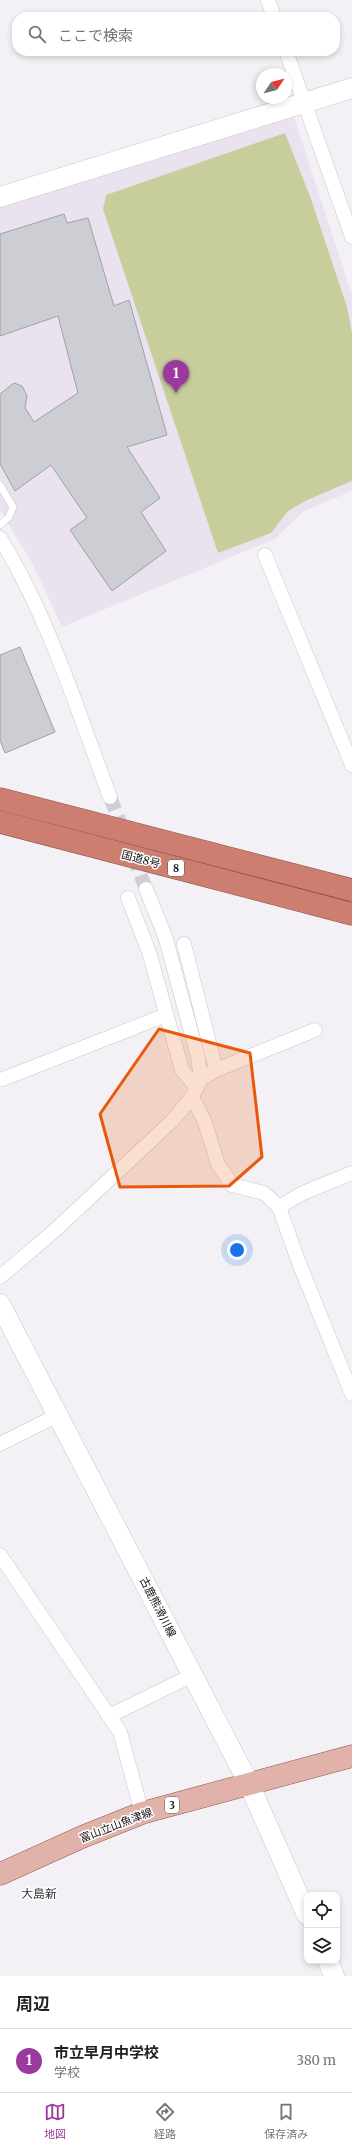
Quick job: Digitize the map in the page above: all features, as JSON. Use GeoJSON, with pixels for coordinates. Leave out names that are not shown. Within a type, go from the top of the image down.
{"type":"FeatureCollection","features":[{"type":"Feature","properties":{"kind":"highway","name":"国道8号"},"geometry":{"type":"LineString","coordinates":[[0,799],[352,890]]}},
{"type":"Feature","properties":{"kind":"highway","name":"国道8号"},"geometry":{"type":"LineString","coordinates":[[0,822],[352,914]]}},
{"type":"Feature","properties":{"kind":"main road"},"geometry":{"type":"LineString","coordinates":[[0,197],[352,88]]}},
{"type":"Feature","properties":{"kind":"main road","name":"古鹿熊滑川線"},"geometry":{"type":"LineString","coordinates":[[0,1304],[249,1784],[304,1908]]}},
{"type":"Feature","properties":{"kind":"main road","name":"富山立山魚津線"},"geometry":{"type":"LineString","coordinates":[[0,1874],[82,1837],[142,1813],[352,1756]]}},
{"type":"Feature","properties":{"kind":"main road"},"geometry":{"type":"LineString","coordinates":[[329,1964],[334,1976]]}},
{"type":"Feature","properties":{"kind":"street"},"geometry":{"type":"LineString","coordinates":[[268,0],[272,12]]}},
{"type":"Feature","properties":{"kind":"street"},"geometry":{"type":"LineString","coordinates":[[288,56],[352,237]]}},
{"type":"Feature","properties":{"kind":"street"},"geometry":{"type":"LineString","coordinates":[[0,538],[13,558],[45,626],[110,796]]}},
{"type":"Feature","properties":{"kind":"street"},"geometry":{"type":"LineString","coordinates":[[265,555],[352,762]]}},
{"type":"Feature","properties":{"kind":"street"},"geometry":{"type":"LineString","coordinates":[[146,889],[165,936],[198,1057],[197,1088],[204,1120],[218,1164],[232,1185],[264,1193],[279,1207],[299,1263],[352,1394]]}},
{"type":"Feature","properties":{"kind":"street"},"geometry":{"type":"LineString","coordinates":[[128,898],[149,952],[182,1070],[197,1088]]}},
{"type":"Feature","properties":{"kind":"street"},"geometry":{"type":"LineString","coordinates":[[184,944],[216,1070]]}},
{"type":"Feature","properties":{"kind":"street"},"geometry":{"type":"LineString","coordinates":[[3,1079],[166,1015]]}},
{"type":"Feature","properties":{"kind":"street"},"geometry":{"type":"LineString","coordinates":[[0,1277],[70,1216],[172,1121],[197,1088],[216,1070],[315,1030]]}},
{"type":"Feature","properties":{"kind":"street"},"geometry":{"type":"LineString","coordinates":[[279,1207],[303,1193],[352,1173]]}},
{"type":"Feature","properties":{"kind":"street"},"geometry":{"type":"LineString","coordinates":[[0,1444],[58,1415]]}},
{"type":"Feature","properties":{"kind":"street"},"geometry":{"type":"LineString","coordinates":[[0,1555],[120,1732],[142,1813]]}},
{"type":"Feature","properties":{"kind":"street"},"geometry":{"type":"LineString","coordinates":[[109,1716],[193,1675]]}},
{"type":"Feature","properties":{"kind":"lane"},"geometry":{"type":"LineString","coordinates":[[0,485],[13,507],[10,517],[0,526]]}},
{"type":"Feature","properties":{"kind":"highlighted area"},"geometry":{"type":"Polygon","coordinates":[[[159,1029],[250,1053],[262,1157],[229,1186],[120,1187],[100,1114],[159,1029]]]}},
{"type":"Feature","properties":{"kind":"shaded area"},"geometry":{"type":"Polygon","coordinates":[[[294,117],[352,295],[352,491],[304,511],[275,539],[62,627],[33,565],[0,510],[0,206],[294,117]]]}},
{"type":"Feature","properties":{"kind":"green space"},"geometry":{"type":"Polygon","coordinates":[[[285,133],[311,199],[347,307],[352,333],[352,481],[307,500],[288,511],[271,533],[218,553],[103,209],[106,195],[285,133]]]}},
{"type":"Feature","properties":{"kind":"building"},"geometry":{"type":"Polygon","coordinates":[[[64,214],[67,223],[88,218],[114,306],[129,300],[167,435],[127,447],[160,498],[141,512],[166,551],[112,591],[70,530],[87,518],[51,465],[15,491],[0,464],[0,394],[14,383],[22,386],[27,396],[25,408],[34,422],[78,393],[58,316],[0,336],[0,234],[64,214]]]}},
{"type":"Feature","properties":{"kind":"building"},"geometry":{"type":"Polygon","coordinates":[[[20,647],[55,732],[5,753],[0,740],[0,655],[20,647]]]}},
{"type":"Feature","properties":{"kind":"tunnel"},"geometry":{"type":"LineString","coordinates":[[110,797],[146,889]]}},
{"type":"Feature","properties":{"kind":"place","name":"市立早月中学校"},"geometry":{"type":"Point","coordinates":[176,393]}},
{"type":"Feature","properties":{"kind":"district","name":"大島新"},"geometry":{"type":"Point","coordinates":[39,1894]}}]}
